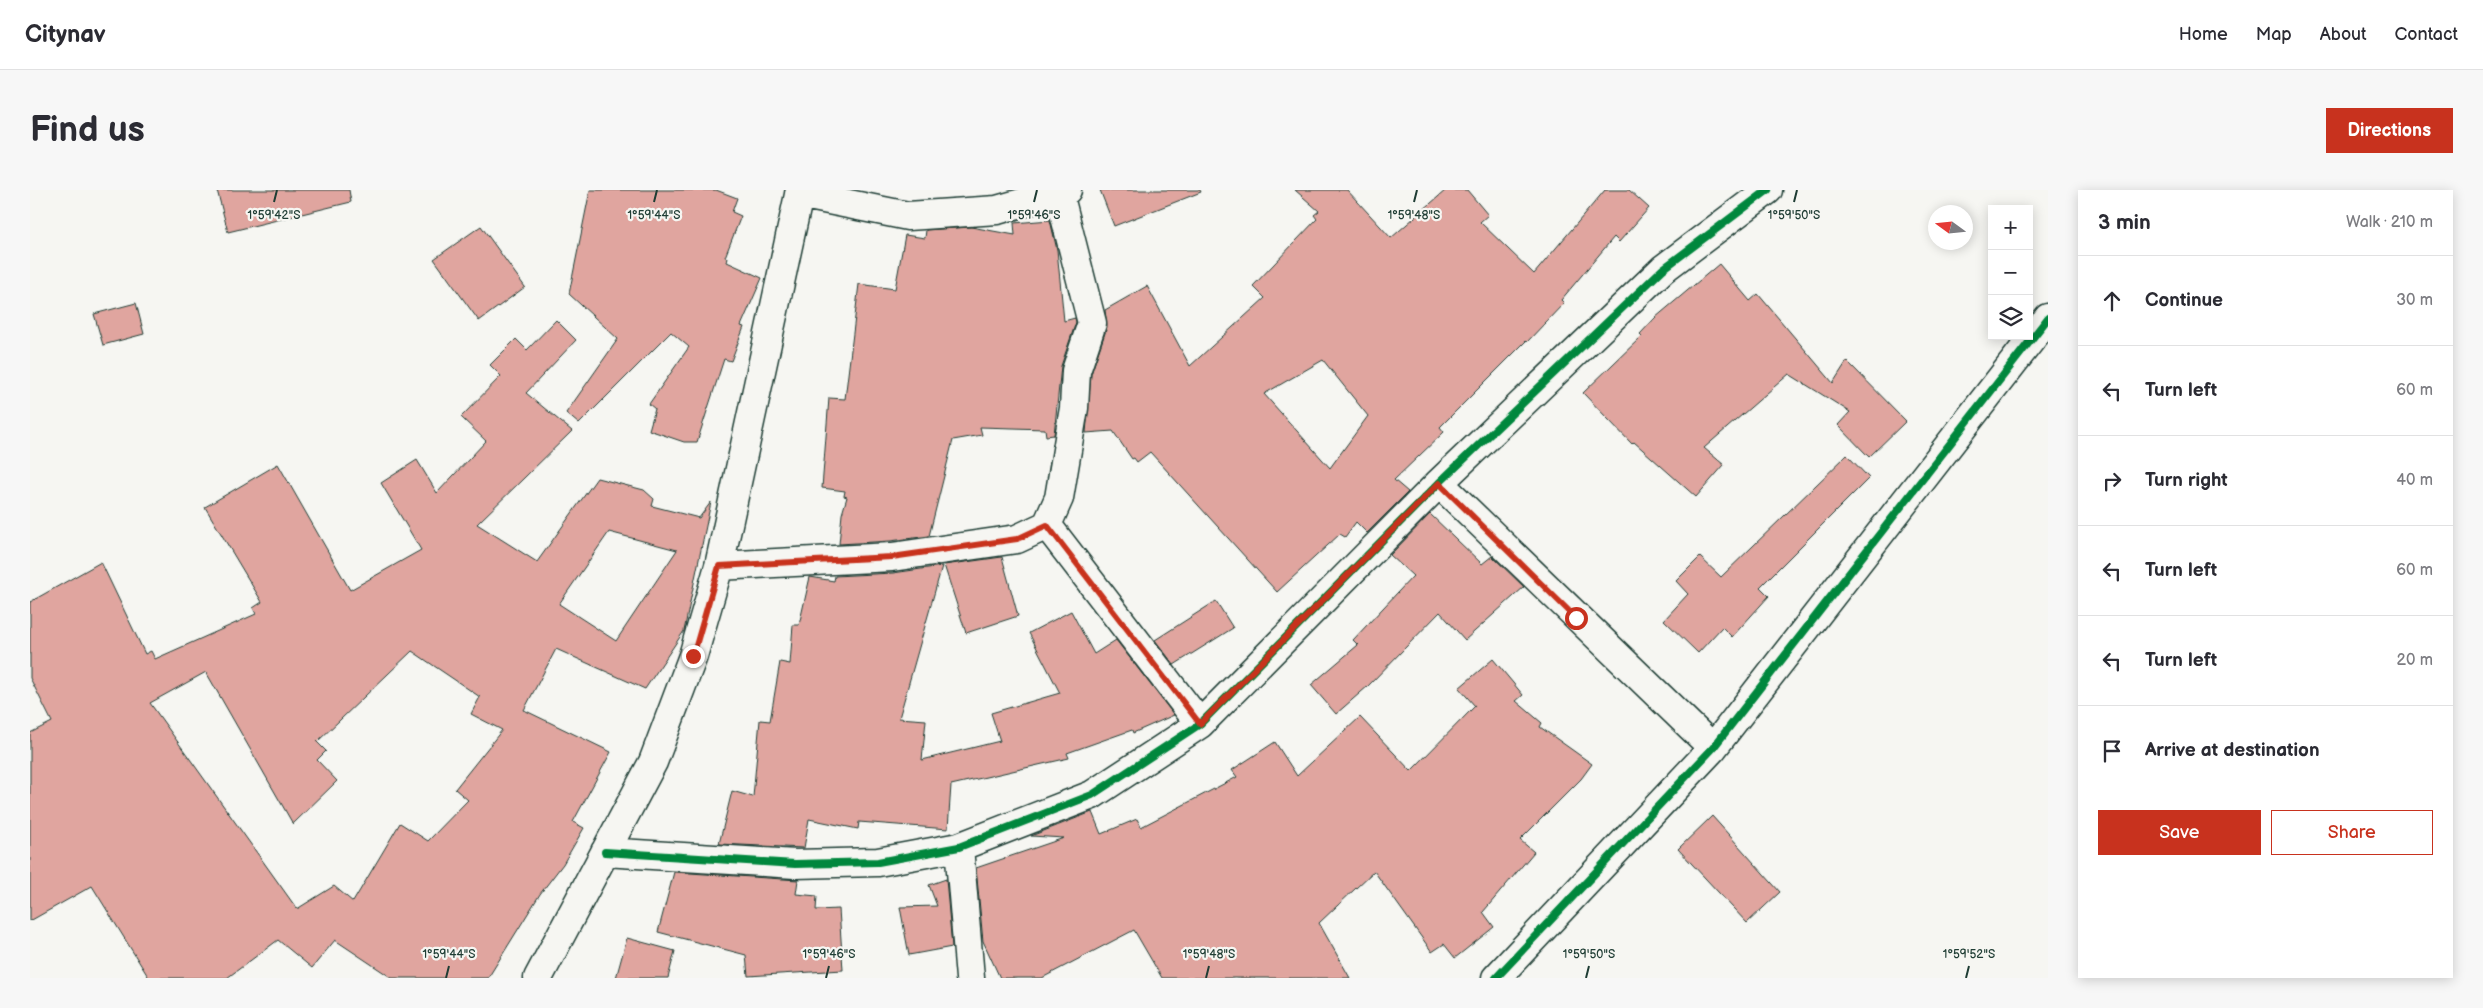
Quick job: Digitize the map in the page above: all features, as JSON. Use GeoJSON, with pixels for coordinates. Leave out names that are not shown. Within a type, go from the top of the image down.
{"type":"FeatureCollection","features":[{"type":"Feature","properties":{"kind":"street"},"geometry":{"type":"LineString","coordinates":[[605,852],[795,864],[878,862],[959,847],[1092,795],[1200,724],[1439,483],[1663,269],[1768,190]]}},
{"type":"Feature","properties":{"kind":"street"},"geometry":{"type":"LineString","coordinates":[[538,978],[652,762],[693,656],[719,566],[800,192],[908,216],[998,210],[1064,192],[1092,323],[1076,372],[1074,408],[1059,498],[1047,525],[1017,539],[892,557],[719,566]]}},
{"type":"Feature","properties":{"kind":"street"},"geometry":{"type":"LineString","coordinates":[[1496,978],[1713,748],[2048,318]]}},
{"type":"Feature","properties":{"kind":"street"},"geometry":{"type":"LineString","coordinates":[[1439,483],[1713,748]]}},
{"type":"Feature","properties":{"kind":"street"},"geometry":{"type":"LineString","coordinates":[[1047,525],[1200,724]]}},
{"type":"Feature","properties":{"kind":"street"},"geometry":{"type":"LineString","coordinates":[[959,847],[970,978]]}},
{"type":"Feature","properties":{"kind":"building"},"geometry":{"type":"Polygon","coordinates":[[[217,190],[349,190],[351,202],[228,232],[217,190]]]}},
{"type":"Feature","properties":{"kind":"building"},"geometry":{"type":"Polygon","coordinates":[[[590,190],[716,190],[737,198],[732,212],[741,216],[725,257],[728,258],[727,262],[762,278],[741,326],[744,327],[731,361],[724,359],[697,442],[684,442],[649,430],[655,409],[649,404],[689,347],[671,332],[579,424],[566,413],[618,339],[569,294],[590,190]]]}},
{"type":"Feature","properties":{"kind":"building"},"geometry":{"type":"Polygon","coordinates":[[[1100,190],[1200,190],[1201,192],[1114,226],[1100,190]]]}},
{"type":"Feature","properties":{"kind":"building"},"geometry":{"type":"Polygon","coordinates":[[[1295,190],[1347,190],[1391,238],[1446,190],[1467,190],[1488,215],[1480,222],[1534,274],[1605,190],[1629,190],[1649,208],[1619,242],[1614,237],[1561,300],[1564,303],[1440,427],[1444,432],[1394,480],[1408,492],[1367,533],[1356,522],[1345,537],[1340,534],[1277,592],[1150,452],[1137,462],[1134,458],[1132,459],[1113,431],[1086,433],[1091,374],[1107,327],[1105,310],[1147,286],[1190,366],[1265,298],[1253,286],[1317,219],[1314,215],[1319,211],[1295,190]],[[1323,360],[1264,394],[1330,468],[1368,416],[1323,360]]]}},
{"type":"Feature","properties":{"kind":"building"},"geometry":{"type":"Polygon","coordinates":[[[1050,220],[1057,250],[1064,321],[1075,318],[1076,322],[1061,366],[1054,435],[1046,436],[1045,429],[980,427],[982,435],[953,440],[929,536],[890,541],[839,544],[842,514],[847,497],[844,496],[845,491],[822,488],[829,398],[845,399],[859,284],[895,289],[905,235],[925,238],[926,230],[971,227],[1015,235],[1014,223],[1050,220]]]}},
{"type":"Feature","properties":{"kind":"building"},"geometry":{"type":"Polygon","coordinates":[[[481,226],[525,287],[479,321],[434,259],[481,226]]]}},
{"type":"Feature","properties":{"kind":"building"},"geometry":{"type":"Polygon","coordinates":[[[1719,264],[1750,301],[1758,294],[1833,383],[1847,361],[1906,421],[1869,457],[1838,425],[1850,412],[1789,374],[1704,448],[1724,465],[1696,497],[1634,442],[1632,444],[1583,393],[1642,336],[1640,334],[1655,318],[1719,264]]]}},
{"type":"Feature","properties":{"kind":"building"},"geometry":{"type":"Polygon","coordinates":[[[136,303],[144,334],[103,345],[94,314],[136,303]]]}},
{"type":"Feature","properties":{"kind":"building"},"geometry":{"type":"Polygon","coordinates":[[[556,320],[576,340],[526,393],[572,431],[477,524],[537,562],[597,478],[644,490],[654,499],[652,506],[699,518],[711,502],[684,631],[645,689],[556,649],[524,710],[611,752],[573,822],[584,828],[563,864],[540,894],[488,978],[392,978],[335,940],[312,968],[278,940],[227,978],[149,978],[92,886],[30,921],[30,733],[52,722],[30,678],[30,602],[101,562],[145,654],[151,651],[155,659],[256,614],[253,608],[262,602],[205,507],[278,464],[350,590],[421,550],[381,483],[417,460],[437,493],[486,441],[461,417],[501,376],[490,365],[516,339],[527,350],[556,320]],[[609,532],[559,604],[616,641],[677,550],[609,532]],[[412,651],[317,742],[326,751],[317,760],[337,781],[293,824],[206,672],[150,703],[297,909],[334,886],[353,902],[400,823],[428,841],[468,800],[455,789],[502,730],[471,714],[480,697],[412,651]]]}},
{"type":"Feature","properties":{"kind":"building"},"geometry":{"type":"Polygon","coordinates":[[[1847,455],[1869,478],[1760,587],[1769,596],[1732,637],[1722,627],[1698,653],[1664,620],[1688,594],[1676,581],[1700,557],[1721,577],[1847,455]]]}},
{"type":"Feature","properties":{"kind":"building"},"geometry":{"type":"Polygon","coordinates":[[[1430,514],[1482,564],[1492,556],[1524,587],[1465,640],[1440,612],[1368,686],[1336,714],[1311,685],[1358,645],[1353,640],[1413,576],[1390,555],[1430,514]]]}},
{"type":"Feature","properties":{"kind":"building"},"geometry":{"type":"Polygon","coordinates":[[[1002,557],[1018,616],[966,633],[944,565],[1002,557]]]}},
{"type":"Feature","properties":{"kind":"building"},"geometry":{"type":"Polygon","coordinates":[[[942,566],[899,718],[926,720],[922,760],[1000,741],[991,713],[1060,693],[1029,633],[1071,611],[1094,654],[1116,640],[1174,715],[1133,733],[1132,730],[1067,753],[1069,758],[951,785],[948,829],[859,822],[858,829],[809,819],[804,848],[719,844],[732,791],[753,797],[760,720],[770,721],[780,662],[790,664],[793,625],[799,625],[810,577],[834,581],[835,576],[893,573],[942,566]]]}},
{"type":"Feature","properties":{"kind":"building"},"geometry":{"type":"Polygon","coordinates":[[[1216,601],[1233,628],[1174,665],[1155,640],[1216,601]]]}},
{"type":"Feature","properties":{"kind":"building"},"geometry":{"type":"Polygon","coordinates":[[[1493,659],[1523,695],[1516,701],[1542,723],[1540,727],[1592,764],[1581,779],[1520,840],[1534,852],[1483,912],[1494,927],[1455,958],[1444,944],[1432,952],[1374,871],[1319,923],[1350,978],[1162,978],[1134,930],[1042,978],[1000,978],[983,941],[976,868],[1064,838],[1031,836],[1092,812],[1101,834],[1137,819],[1141,827],[1237,777],[1232,770],[1275,742],[1297,776],[1360,717],[1411,771],[1475,706],[1459,688],[1493,659]]]}},
{"type":"Feature","properties":{"kind":"building"},"geometry":{"type":"Polygon","coordinates":[[[1712,816],[1780,892],[1747,923],[1678,849],[1712,816]]]}},
{"type":"Feature","properties":{"kind":"building"},"geometry":{"type":"Polygon","coordinates":[[[674,872],[798,880],[796,894],[817,896],[816,910],[839,909],[843,970],[748,976],[746,955],[658,932],[674,872]]]}},
{"type":"Feature","properties":{"kind":"building"},"geometry":{"type":"Polygon","coordinates":[[[946,879],[952,947],[909,955],[900,907],[937,906],[929,885],[946,879]]]}},
{"type":"Feature","properties":{"kind":"building"},"geometry":{"type":"Polygon","coordinates":[[[627,938],[675,951],[668,978],[616,978],[627,938]]]}},
{"type":"Feature","properties":{"kind":"cycle path"},"geometry":{"type":"LineString","coordinates":[[605,852],[795,864],[878,862],[959,847],[1092,795],[1200,724],[1439,483],[1663,269],[1768,190]]}},
{"type":"Feature","properties":{"kind":"cycle path"},"geometry":{"type":"LineString","coordinates":[[1496,978],[1713,748],[2048,318]]}},
{"type":"Feature","properties":{"kind":"route"},"geometry":{"type":"LineString","coordinates":[[693,656],[719,566],[892,557],[1017,539],[1047,525],[1200,724],[1439,483],[1576,618]]}}]}
